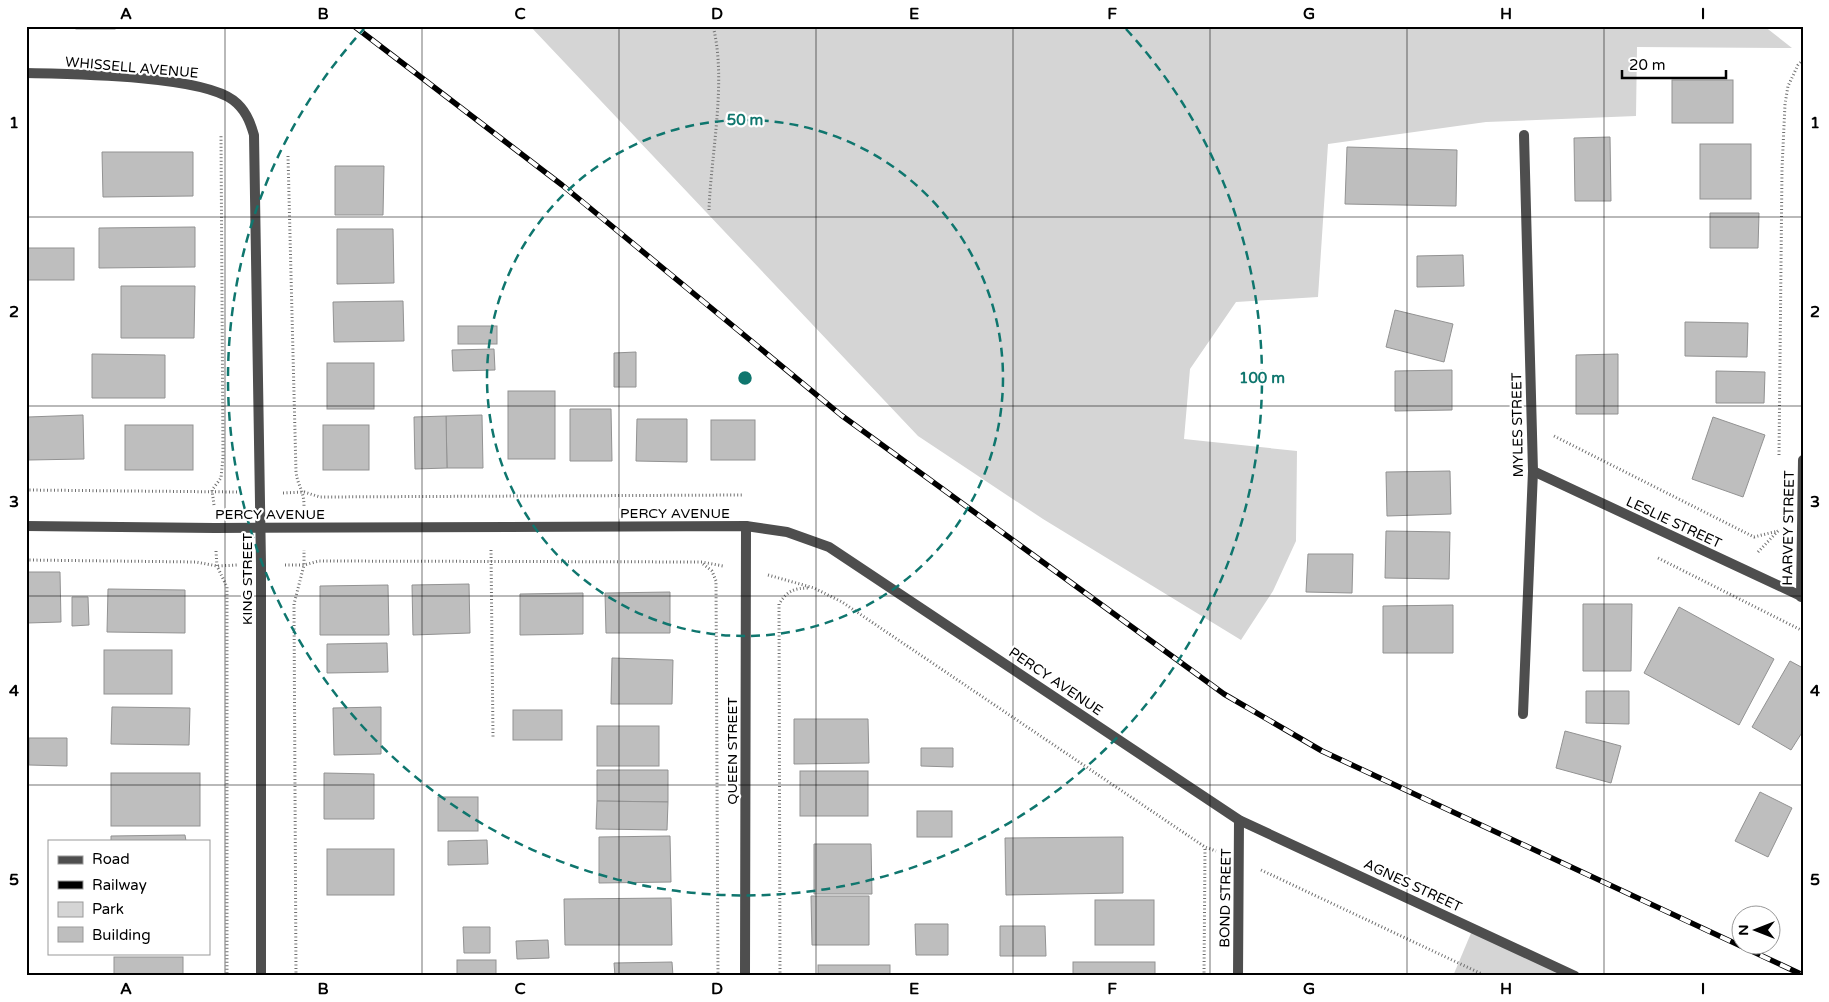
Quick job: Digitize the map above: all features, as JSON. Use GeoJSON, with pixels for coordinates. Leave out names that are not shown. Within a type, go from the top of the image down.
{"type":"FeatureCollection","features":[{"type":"Feature","properties":{"kind":"street","name":"WHISSELL AVENUE"},"geometry":{"type":"LineString","coordinates":[[26,73],[165,81],[206,87],[232,99]]}},
{"type":"Feature","properties":{"kind":"street","name":"KING STREET"},"geometry":{"type":"LineString","coordinates":[[232,99],[248,116],[254,134],[261,564],[261,976]]}},
{"type":"Feature","properties":{"kind":"street","name":"MYLES STREET"},"geometry":{"type":"LineString","coordinates":[[1523,714],[1533,471],[1524,135]]}},
{"type":"Feature","properties":{"kind":"street","name":"HARVEY STREET"},"geometry":{"type":"LineString","coordinates":[[1802,597],[1803,460]]}},
{"type":"Feature","properties":{"kind":"street","name":"LESLIE STREET"},"geometry":{"type":"LineString","coordinates":[[1533,471],[1802,597]]}},
{"type":"Feature","properties":{"kind":"street","name":"PERCY AVENUE"},"geometry":{"type":"LineString","coordinates":[[26,526],[215,528],[746,526],[787,532],[829,547],[1239,820]]}},
{"type":"Feature","properties":{"kind":"street","name":"QUEEN STREET"},"geometry":{"type":"LineString","coordinates":[[745,976],[746,526]]}},
{"type":"Feature","properties":{"kind":"street","name":"BOND STREET"},"geometry":{"type":"LineString","coordinates":[[1238,976],[1239,820]]}},
{"type":"Feature","properties":{"kind":"street","name":"AGNES STREET"},"geometry":{"type":"LineString","coordinates":[[1239,820],[1574,976]]}},
{"type":"Feature","properties":{"kind":"path"},"geometry":{"type":"LineString","coordinates":[[709,210],[718,100],[713,26]]}},
{"type":"Feature","properties":{"kind":"path"},"geometry":{"type":"LineString","coordinates":[[1779,462],[1782,169],[1785,104],[1788,86],[1798,65],[1803,60]]}},
{"type":"Feature","properties":{"kind":"path"},"geometry":{"type":"LineString","coordinates":[[221,136],[223,457],[221,478],[212,490],[217,566],[227,587],[227,976]]}},
{"type":"Feature","properties":{"kind":"path"},"geometry":{"type":"LineString","coordinates":[[288,156],[296,472],[297,482],[304,492],[304,565],[294,604],[296,976]]}},
{"type":"Feature","properties":{"kind":"path"},"geometry":{"type":"LineString","coordinates":[[1532,424],[1754,537],[1778,531],[1802,548]]}},
{"type":"Feature","properties":{"kind":"path"},"geometry":{"type":"LineString","coordinates":[[26,490],[304,492],[320,497],[742,495]]}},
{"type":"Feature","properties":{"kind":"path"},"geometry":{"type":"LineString","coordinates":[[1720,589],[1778,531],[1779,521]]}},
{"type":"Feature","properties":{"kind":"path"},"geometry":{"type":"LineString","coordinates":[[491,527],[493,737]]}},
{"type":"Feature","properties":{"kind":"path"},"geometry":{"type":"LineString","coordinates":[[1651,554],[1803,631]]}},
{"type":"Feature","properties":{"kind":"path"},"geometry":{"type":"LineString","coordinates":[[26,560],[196,562],[217,566],[304,565],[319,561],[702,562],[781,578],[814,588],[842,602],[1205,847],[1239,860],[1486,976]]}},
{"type":"Feature","properties":{"kind":"path"},"geometry":{"type":"LineString","coordinates":[[702,562],[712,571],[716,581],[718,976]]}},
{"type":"Feature","properties":{"kind":"path"},"geometry":{"type":"LineString","coordinates":[[780,976],[779,604],[785,594],[796,588],[814,588]]}},
{"type":"Feature","properties":{"kind":"path"},"geometry":{"type":"LineString","coordinates":[[1204,976],[1205,847]]}},
{"type":"Feature","properties":{"kind":"green space"},"geometry":{"type":"Polygon","coordinates":[[[530,26],[1764,26],[1792,48],[1637,47],[1636,116],[1486,122],[1328,144],[1318,297],[1236,302],[1190,369],[1184,439],[1297,451],[1296,541],[1273,591],[1241,640],[1043,519],[918,436],[530,26]]]}},
{"type":"Feature","properties":{"kind":"green space"},"geometry":{"type":"Polygon","coordinates":[[[1474,926],[1581,976],[1453,976],[1474,926]]]}},
{"type":"Feature","properties":{"kind":"building"},"geometry":{"type":"Polygon","coordinates":[[[76,26],[115,26],[115,29],[76,29],[76,26]]]}},
{"type":"Feature","properties":{"kind":"building"},"geometry":{"type":"Polygon","coordinates":[[[1672,80],[1733,80],[1733,123],[1672,123],[1672,80]]]}},
{"type":"Feature","properties":{"kind":"building"},"geometry":{"type":"Polygon","coordinates":[[[1610,137],[1611,201],[1575,201],[1574,138],[1610,137]]]}},
{"type":"Feature","properties":{"kind":"building"},"geometry":{"type":"Polygon","coordinates":[[[1700,144],[1751,144],[1751,199],[1700,199],[1700,144]]]}},
{"type":"Feature","properties":{"kind":"building"},"geometry":{"type":"Polygon","coordinates":[[[1347,147],[1457,150],[1456,206],[1345,204],[1347,147]]]}},
{"type":"Feature","properties":{"kind":"building"},"geometry":{"type":"Polygon","coordinates":[[[102,152],[193,152],[193,196],[103,197],[102,152]]]}},
{"type":"Feature","properties":{"kind":"building"},"geometry":{"type":"Polygon","coordinates":[[[335,166],[384,166],[383,215],[335,215],[335,166]]]}},
{"type":"Feature","properties":{"kind":"building"},"geometry":{"type":"Polygon","coordinates":[[[1710,213],[1759,213],[1758,248],[1710,248],[1710,213]]]}},
{"type":"Feature","properties":{"kind":"building"},"geometry":{"type":"Polygon","coordinates":[[[195,227],[195,267],[99,268],[99,228],[195,227]]]}},
{"type":"Feature","properties":{"kind":"building"},"geometry":{"type":"Polygon","coordinates":[[[337,229],[393,229],[394,283],[337,284],[337,229]]]}},
{"type":"Feature","properties":{"kind":"building"},"geometry":{"type":"Polygon","coordinates":[[[26,248],[74,248],[74,280],[26,280],[26,248]]]}},
{"type":"Feature","properties":{"kind":"building"},"geometry":{"type":"Polygon","coordinates":[[[1463,255],[1464,286],[1417,287],[1417,256],[1463,255]]]}},
{"type":"Feature","properties":{"kind":"building"},"geometry":{"type":"Polygon","coordinates":[[[121,286],[195,286],[194,338],[121,338],[121,286]]]}},
{"type":"Feature","properties":{"kind":"building"},"geometry":{"type":"Polygon","coordinates":[[[403,301],[404,341],[334,342],[333,302],[403,301]]]}},
{"type":"Feature","properties":{"kind":"building"},"geometry":{"type":"Polygon","coordinates":[[[1395,310],[1453,324],[1444,362],[1386,347],[1395,310]]]}},
{"type":"Feature","properties":{"kind":"building"},"geometry":{"type":"Polygon","coordinates":[[[1685,322],[1748,323],[1747,357],[1685,356],[1685,322]]]}},
{"type":"Feature","properties":{"kind":"building"},"geometry":{"type":"Polygon","coordinates":[[[458,326],[497,326],[497,344],[458,344],[458,326]]]}},
{"type":"Feature","properties":{"kind":"building"},"geometry":{"type":"Polygon","coordinates":[[[494,349],[495,370],[453,371],[452,350],[494,349]]]}},
{"type":"Feature","properties":{"kind":"building"},"geometry":{"type":"Polygon","coordinates":[[[636,352],[636,387],[614,387],[614,353],[636,352]]]}},
{"type":"Feature","properties":{"kind":"building"},"geometry":{"type":"Polygon","coordinates":[[[92,354],[165,355],[165,398],[92,398],[92,354]]]}},
{"type":"Feature","properties":{"kind":"building"},"geometry":{"type":"Polygon","coordinates":[[[1618,354],[1618,414],[1576,414],[1576,355],[1618,354]]]}},
{"type":"Feature","properties":{"kind":"building"},"geometry":{"type":"Polygon","coordinates":[[[327,363],[374,363],[374,409],[327,409],[327,363]]]}},
{"type":"Feature","properties":{"kind":"building"},"geometry":{"type":"Polygon","coordinates":[[[1452,370],[1452,410],[1395,411],[1395,371],[1452,370]]]}},
{"type":"Feature","properties":{"kind":"building"},"geometry":{"type":"Polygon","coordinates":[[[1716,371],[1765,372],[1764,403],[1716,403],[1716,371]]]}},
{"type":"Feature","properties":{"kind":"building"},"geometry":{"type":"Polygon","coordinates":[[[508,391],[555,391],[555,459],[508,459],[508,391]]]}},
{"type":"Feature","properties":{"kind":"building"},"geometry":{"type":"Polygon","coordinates":[[[570,409],[611,409],[612,461],[570,461],[570,409]]]}},
{"type":"Feature","properties":{"kind":"building"},"geometry":{"type":"Polygon","coordinates":[[[83,415],[84,459],[29,460],[28,417],[83,415]]]}},
{"type":"Feature","properties":{"kind":"building"},"geometry":{"type":"Polygon","coordinates":[[[482,415],[483,468],[447,468],[446,416],[482,415]]]}},
{"type":"Feature","properties":{"kind":"building"},"geometry":{"type":"Polygon","coordinates":[[[446,416],[447,468],[415,469],[414,417],[446,416]]]}},
{"type":"Feature","properties":{"kind":"building"},"geometry":{"type":"Polygon","coordinates":[[[1713,417],[1765,435],[1743,497],[1692,479],[1713,417]]]}},
{"type":"Feature","properties":{"kind":"building"},"geometry":{"type":"Polygon","coordinates":[[[637,419],[687,419],[687,462],[636,461],[637,419]]]}},
{"type":"Feature","properties":{"kind":"building"},"geometry":{"type":"Polygon","coordinates":[[[711,420],[755,420],[755,460],[711,460],[711,420]]]}},
{"type":"Feature","properties":{"kind":"building"},"geometry":{"type":"Polygon","coordinates":[[[125,425],[193,425],[193,470],[125,470],[125,425]]]}},
{"type":"Feature","properties":{"kind":"building"},"geometry":{"type":"Polygon","coordinates":[[[323,425],[369,425],[369,470],[323,470],[323,425]]]}},
{"type":"Feature","properties":{"kind":"building"},"geometry":{"type":"Polygon","coordinates":[[[1450,471],[1451,514],[1387,516],[1386,472],[1450,471]]]}},
{"type":"Feature","properties":{"kind":"building"},"geometry":{"type":"Polygon","coordinates":[[[1386,531],[1450,532],[1449,579],[1385,578],[1386,531]]]}},
{"type":"Feature","properties":{"kind":"building"},"geometry":{"type":"Polygon","coordinates":[[[1308,554],[1353,554],[1352,593],[1306,592],[1308,554]]]}},
{"type":"Feature","properties":{"kind":"building"},"geometry":{"type":"Polygon","coordinates":[[[26,572],[60,572],[61,622],[27,623],[26,572]]]}},
{"type":"Feature","properties":{"kind":"building"},"geometry":{"type":"Polygon","coordinates":[[[469,584],[470,633],[413,635],[412,585],[469,584]]]}},
{"type":"Feature","properties":{"kind":"building"},"geometry":{"type":"Polygon","coordinates":[[[388,585],[389,635],[320,635],[320,586],[388,585]]]}},
{"type":"Feature","properties":{"kind":"building"},"geometry":{"type":"Polygon","coordinates":[[[108,589],[185,590],[185,633],[107,632],[108,589]]]}},
{"type":"Feature","properties":{"kind":"building"},"geometry":{"type":"Polygon","coordinates":[[[670,592],[670,633],[606,633],[605,593],[670,592]]]}},
{"type":"Feature","properties":{"kind":"building"},"geometry":{"type":"Polygon","coordinates":[[[583,593],[583,634],[520,635],[520,594],[583,593]]]}},
{"type":"Feature","properties":{"kind":"building"},"geometry":{"type":"Polygon","coordinates":[[[72,597],[88,597],[89,625],[72,626],[72,597]]]}},
{"type":"Feature","properties":{"kind":"building"},"geometry":{"type":"Polygon","coordinates":[[[1583,604],[1632,604],[1631,671],[1583,671],[1583,604]]]}},
{"type":"Feature","properties":{"kind":"building"},"geometry":{"type":"Polygon","coordinates":[[[1453,605],[1453,653],[1383,653],[1383,606],[1453,605]]]}},
{"type":"Feature","properties":{"kind":"building"},"geometry":{"type":"Polygon","coordinates":[[[1679,607],[1774,659],[1739,725],[1644,673],[1679,607]]]}},
{"type":"Feature","properties":{"kind":"building"},"geometry":{"type":"Polygon","coordinates":[[[387,643],[388,672],[327,673],[327,644],[387,643]]]}},
{"type":"Feature","properties":{"kind":"building"},"geometry":{"type":"Polygon","coordinates":[[[104,650],[172,650],[172,694],[104,694],[104,650]]]}},
{"type":"Feature","properties":{"kind":"building"},"geometry":{"type":"Polygon","coordinates":[[[612,658],[673,660],[672,704],[611,704],[612,658]]]}},
{"type":"Feature","properties":{"kind":"building"},"geometry":{"type":"Polygon","coordinates":[[[1790,661],[1803,668],[1803,731],[1791,750],[1752,727],[1790,661]]]}},
{"type":"Feature","properties":{"kind":"building"},"geometry":{"type":"Polygon","coordinates":[[[1586,691],[1629,691],[1629,724],[1586,723],[1586,691]]]}},
{"type":"Feature","properties":{"kind":"building"},"geometry":{"type":"Polygon","coordinates":[[[112,707],[190,708],[189,745],[111,744],[112,707]]]}},
{"type":"Feature","properties":{"kind":"building"},"geometry":{"type":"Polygon","coordinates":[[[381,707],[381,754],[334,755],[333,708],[381,707]]]}},
{"type":"Feature","properties":{"kind":"building"},"geometry":{"type":"Polygon","coordinates":[[[513,710],[562,710],[562,740],[513,740],[513,710]]]}},
{"type":"Feature","properties":{"kind":"building"},"geometry":{"type":"Polygon","coordinates":[[[794,719],[868,719],[869,763],[794,764],[794,719]]]}},
{"type":"Feature","properties":{"kind":"building"},"geometry":{"type":"Polygon","coordinates":[[[597,726],[659,726],[659,766],[597,766],[597,726]]]}},
{"type":"Feature","properties":{"kind":"building"},"geometry":{"type":"Polygon","coordinates":[[[1565,731],[1621,746],[1611,783],[1556,768],[1565,731]]]}},
{"type":"Feature","properties":{"kind":"building"},"geometry":{"type":"Polygon","coordinates":[[[29,738],[67,738],[67,766],[29,765],[29,738]]]}},
{"type":"Feature","properties":{"kind":"building"},"geometry":{"type":"Polygon","coordinates":[[[921,748],[953,748],[953,767],[921,766],[921,748]]]}},
{"type":"Feature","properties":{"kind":"building"},"geometry":{"type":"Polygon","coordinates":[[[597,770],[668,770],[668,802],[597,801],[597,770]]]}},
{"type":"Feature","properties":{"kind":"building"},"geometry":{"type":"Polygon","coordinates":[[[800,771],[868,771],[868,816],[800,816],[800,771]]]}},
{"type":"Feature","properties":{"kind":"building"},"geometry":{"type":"Polygon","coordinates":[[[111,773],[200,773],[200,826],[111,826],[111,773]]]}},
{"type":"Feature","properties":{"kind":"building"},"geometry":{"type":"Polygon","coordinates":[[[324,773],[374,774],[374,819],[324,819],[324,773]]]}},
{"type":"Feature","properties":{"kind":"building"},"geometry":{"type":"Polygon","coordinates":[[[1760,792],[1792,808],[1768,857],[1735,841],[1760,792]]]}},
{"type":"Feature","properties":{"kind":"building"},"geometry":{"type":"Polygon","coordinates":[[[438,797],[478,797],[478,831],[438,831],[438,797]]]}},
{"type":"Feature","properties":{"kind":"building"},"geometry":{"type":"Polygon","coordinates":[[[597,801],[668,802],[667,830],[596,829],[597,801]]]}},
{"type":"Feature","properties":{"kind":"building"},"geometry":{"type":"Polygon","coordinates":[[[917,811],[952,811],[952,837],[917,837],[917,811]]]}},
{"type":"Feature","properties":{"kind":"building"},"geometry":{"type":"Polygon","coordinates":[[[185,835],[186,840],[111,840],[111,836],[185,835]]]}},
{"type":"Feature","properties":{"kind":"building"},"geometry":{"type":"Polygon","coordinates":[[[670,836],[671,882],[599,883],[599,837],[670,836]]]}},
{"type":"Feature","properties":{"kind":"building"},"geometry":{"type":"Polygon","coordinates":[[[1123,837],[1123,893],[1006,895],[1005,838],[1123,837]]]}},
{"type":"Feature","properties":{"kind":"building"},"geometry":{"type":"Polygon","coordinates":[[[487,840],[488,864],[448,865],[448,841],[487,840]]]}},
{"type":"Feature","properties":{"kind":"building"},"geometry":{"type":"Polygon","coordinates":[[[814,844],[871,844],[872,894],[814,894],[814,844]]]}},
{"type":"Feature","properties":{"kind":"building"},"geometry":{"type":"Polygon","coordinates":[[[327,849],[394,849],[394,895],[327,895],[327,849]]]}},
{"type":"Feature","properties":{"kind":"building"},"geometry":{"type":"Polygon","coordinates":[[[811,896],[869,896],[869,945],[812,945],[811,896]]]}},
{"type":"Feature","properties":{"kind":"building"},"geometry":{"type":"Polygon","coordinates":[[[671,898],[672,945],[565,945],[564,899],[671,898]]]}},
{"type":"Feature","properties":{"kind":"building"},"geometry":{"type":"Polygon","coordinates":[[[1095,900],[1154,900],[1154,945],[1095,945],[1095,900]]]}},
{"type":"Feature","properties":{"kind":"building"},"geometry":{"type":"Polygon","coordinates":[[[915,924],[948,924],[948,955],[916,955],[915,924]]]}},
{"type":"Feature","properties":{"kind":"building"},"geometry":{"type":"Polygon","coordinates":[[[1000,926],[1045,926],[1046,956],[1000,956],[1000,926]]]}},
{"type":"Feature","properties":{"kind":"building"},"geometry":{"type":"Polygon","coordinates":[[[463,927],[490,927],[490,953],[464,953],[463,927]]]}},
{"type":"Feature","properties":{"kind":"building"},"geometry":{"type":"Polygon","coordinates":[[[548,940],[549,958],[517,959],[516,941],[548,940]]]}},
{"type":"Feature","properties":{"kind":"building"},"geometry":{"type":"Polygon","coordinates":[[[114,957],[183,957],[183,976],[114,976],[114,957]]]}},
{"type":"Feature","properties":{"kind":"building"},"geometry":{"type":"Polygon","coordinates":[[[457,960],[496,960],[496,976],[457,976],[457,960]]]}},
{"type":"Feature","properties":{"kind":"building"},"geometry":{"type":"Polygon","coordinates":[[[672,962],[673,976],[615,976],[614,963],[672,962]]]}},
{"type":"Feature","properties":{"kind":"building"},"geometry":{"type":"Polygon","coordinates":[[[1073,962],[1155,962],[1155,976],[1073,976],[1073,962]]]}},
{"type":"Feature","properties":{"kind":"building"},"geometry":{"type":"Polygon","coordinates":[[[818,965],[890,965],[890,976],[818,976],[818,965]]]}},
{"type":"Feature","properties":{"kind":"railway"},"geometry":{"type":"LineString","coordinates":[[354,26],[562,185],[841,415],[1224,694],[1322,751],[1803,975]]}}]}
